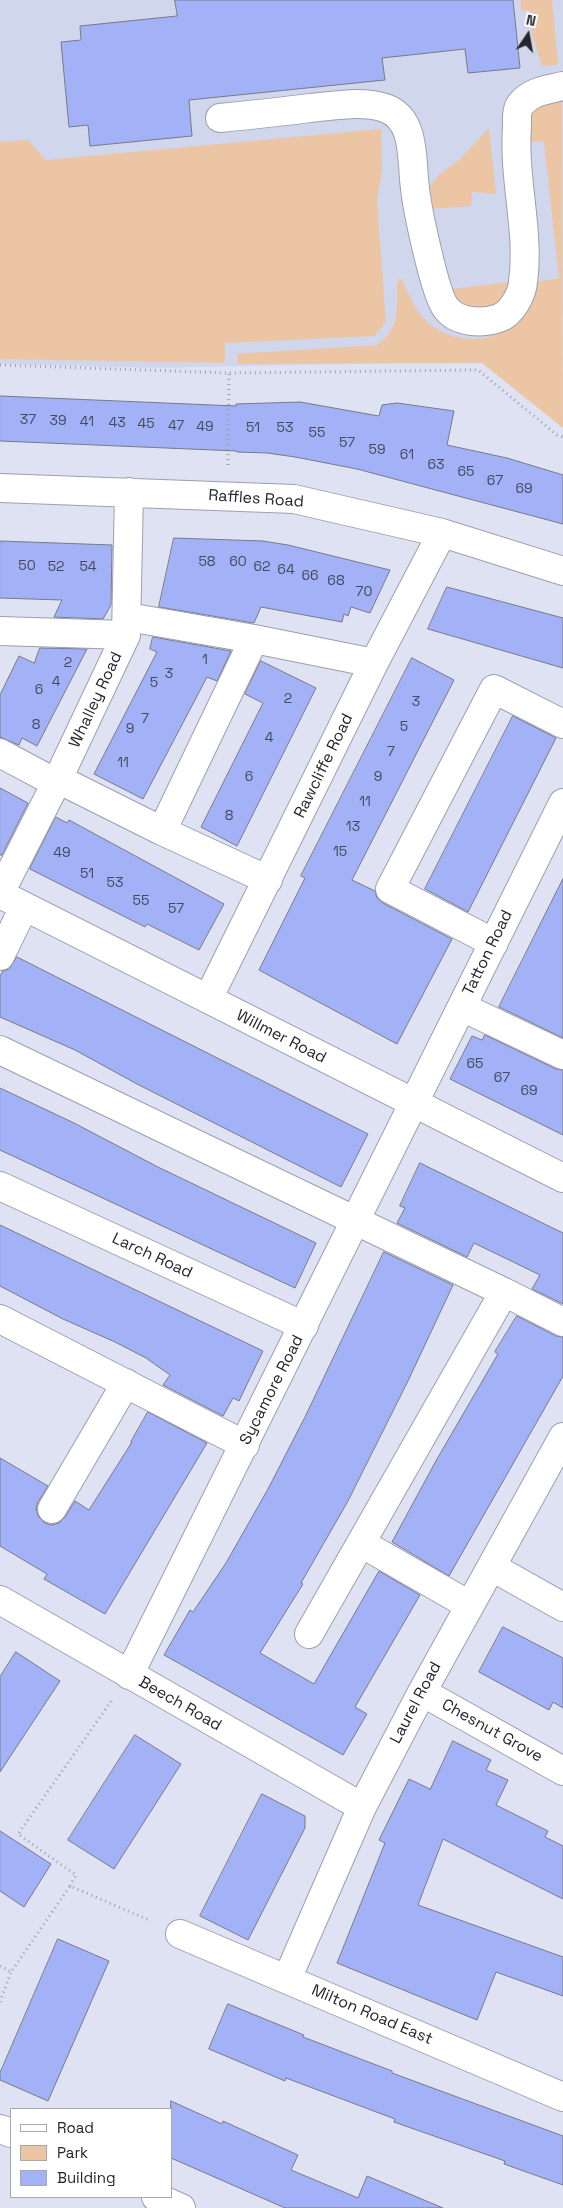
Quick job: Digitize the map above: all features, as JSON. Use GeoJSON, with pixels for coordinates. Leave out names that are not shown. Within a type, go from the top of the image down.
{"type":"FeatureCollection","features":[{"type":"Feature","properties":{"kind":"street"},"geometry":{"type":"LineString","coordinates":[[220,118],[358,104],[385,108],[399,116],[406,128],[412,147],[412,166],[419,211],[446,309],[464,320],[484,321],[500,318],[512,309],[523,284],[523,248],[516,140],[518,107],[532,93],[563,86]]}},
{"type":"Feature","properties":{"kind":"street","name":"Raffles Road"},"geometry":{"type":"LineString","coordinates":[[0,488],[294,499],[442,533],[563,571]]}},
{"type":"Feature","properties":{"kind":"street","name":"Whalley Road"},"geometry":{"type":"LineString","coordinates":[[0,894],[57,781],[127,626],[129,492]]}},
{"type":"Feature","properties":{"kind":"street","name":"Rawcliffe Road"},"geometry":{"type":"LineString","coordinates":[[208,999],[374,663],[442,533]]}},
{"type":"Feature","properties":{"kind":"street"},"geometry":{"type":"LineString","coordinates":[[0,631],[127,626],[254,640],[374,663]]}},
{"type":"Feature","properties":{"kind":"street"},"geometry":{"type":"LineString","coordinates":[[162,832],[254,640]]}},
{"type":"Feature","properties":{"kind":"street"},"geometry":{"type":"LineString","coordinates":[[494,942],[390,890],[494,689],[563,724]]}},
{"type":"Feature","properties":{"kind":"street"},"geometry":{"type":"LineString","coordinates":[[0,753],[162,832],[268,880]]}},
{"type":"Feature","properties":{"kind":"street","name":"Tatton Road"},"geometry":{"type":"LineString","coordinates":[[414,1104],[563,803]]}},
{"type":"Feature","properties":{"kind":"street","name":"Willmer Road"},"geometry":{"type":"LineString","coordinates":[[0,894],[563,1178]]}},
{"type":"Feature","properties":{"kind":"street"},"geometry":{"type":"LineString","coordinates":[[0,956],[24,907]]}},
{"type":"Feature","properties":{"kind":"street"},"geometry":{"type":"LineString","coordinates":[[462,1007],[563,1055]]}},
{"type":"Feature","properties":{"kind":"street"},"geometry":{"type":"LineString","coordinates":[[0,1050],[563,1322]]}},
{"type":"Feature","properties":{"kind":"street","name":"Sycamore Road"},"geometry":{"type":"LineString","coordinates":[[129,1675],[414,1104]]}},
{"type":"Feature","properties":{"kind":"street","name":"Larch Road"},"geometry":{"type":"LineString","coordinates":[[0,1186],[304,1326]]}},
{"type":"Feature","properties":{"kind":"street"},"geometry":{"type":"LineString","coordinates":[[309,1634],[504,1292]]}},
{"type":"Feature","properties":{"kind":"street"},"geometry":{"type":"LineString","coordinates":[[0,1319],[245,1445]]}},
{"type":"Feature","properties":{"kind":"street"},"geometry":{"type":"LineString","coordinates":[[52,1509],[126,1383]]}},
{"type":"Feature","properties":{"kind":"street","name":"Laurel Road"},"geometry":{"type":"LineString","coordinates":[[287,1979],[362,1807],[469,1606],[556,1466],[563,1437]]}},
{"type":"Feature","properties":{"kind":"street"},"geometry":{"type":"LineString","coordinates":[[361,1543],[469,1606]]}},
{"type":"Feature","properties":{"kind":"street"},"geometry":{"type":"LineString","coordinates":[[492,1567],[563,1607]]}},
{"type":"Feature","properties":{"kind":"street","name":"Beech Road"},"geometry":{"type":"LineString","coordinates":[[0,1600],[362,1807]]}},
{"type":"Feature","properties":{"kind":"street","name":"Chesnut Grove"},"geometry":{"type":"LineString","coordinates":[[422,1692],[563,1770]]}},
{"type":"Feature","properties":{"kind":"street","name":"Milton Road East"},"geometry":{"type":"LineString","coordinates":[[180,1934],[563,2097]]}},
{"type":"Feature","properties":{"kind":"street"},"geometry":{"type":"LineString","coordinates":[[158,2198],[181,2208]]}},
{"type":"Feature","properties":{"kind":"path"},"geometry":{"type":"LineString","coordinates":[[0,365],[229,373],[478,370],[557,435],[563,436]]}},
{"type":"Feature","properties":{"kind":"path"},"geometry":{"type":"LineString","coordinates":[[228,468],[229,373]]}},
{"type":"Feature","properties":{"kind":"path"},"geometry":{"type":"LineString","coordinates":[[0,2002],[11,1972],[76,1875],[18,1834],[129,1675]]}},
{"type":"Feature","properties":{"kind":"path"},"geometry":{"type":"LineString","coordinates":[[70,1886],[180,1934]]}},
{"type":"Feature","properties":{"kind":"path"},"geometry":{"type":"LineString","coordinates":[[0,1966],[11,1972]]}},
{"type":"Feature","properties":{"kind":"shaded area"},"geometry":{"type":"Polygon","coordinates":[[[0,0],[563,0],[563,315],[537,360],[152,368],[0,364],[0,0]]]}},
{"type":"Feature","properties":{"kind":"green space"},"geometry":{"type":"Polygon","coordinates":[[[521,0],[552,0],[558,65],[542,66],[532,34],[530,10],[521,11],[521,0]]]}},
{"type":"Feature","properties":{"kind":"green space"},"geometry":{"type":"Polygon","coordinates":[[[562,100],[563,428],[482,363],[238,364],[237,354],[377,345],[388,334],[394,324],[397,312],[397,286],[400,277],[421,316],[442,331],[461,338],[471,339],[481,339],[500,332],[512,317],[531,283],[559,278],[544,141],[516,143],[517,131],[538,103],[562,100]]]}},
{"type":"Feature","properties":{"kind":"green space"},"geometry":{"type":"Polygon","coordinates":[[[489,128],[496,194],[472,192],[471,206],[429,209],[429,188],[437,177],[461,158],[489,128]]]}},
{"type":"Feature","properties":{"kind":"green space"},"geometry":{"type":"Polygon","coordinates":[[[381,129],[382,170],[377,200],[386,322],[375,336],[225,343],[225,363],[0,359],[0,142],[28,140],[46,160],[381,129]]]}},
{"type":"Feature","properties":{"kind":"green space"},"geometry":{"type":"Polygon","coordinates":[[[510,282],[510,293],[478,321],[443,290],[510,282]]]}},
{"type":"Feature","properties":{"kind":"building"},"geometry":{"type":"Polygon","coordinates":[[[175,0],[513,0],[520,68],[468,73],[465,49],[382,58],[385,80],[189,100],[192,136],[90,146],[88,125],[69,127],[61,42],[81,40],[80,26],[177,16],[175,0]]]}},
{"type":"Feature","properties":{"kind":"building"},"geometry":{"type":"Polygon","coordinates":[[[0,396],[236,406],[236,404],[300,402],[379,416],[382,405],[397,403],[454,411],[447,445],[507,458],[563,475],[563,524],[357,469],[295,457],[237,451],[0,441],[0,396]]]}},
{"type":"Feature","properties":{"kind":"building"},"geometry":{"type":"Polygon","coordinates":[[[174,538],[263,541],[288,545],[390,570],[370,613],[351,607],[348,616],[344,614],[342,622],[261,607],[254,623],[159,607],[174,538]]]}},
{"type":"Feature","properties":{"kind":"building"},"geometry":{"type":"Polygon","coordinates":[[[0,541],[112,545],[111,605],[103,619],[54,617],[62,600],[0,598],[0,541]]]}},
{"type":"Feature","properties":{"kind":"building"},"geometry":{"type":"Polygon","coordinates":[[[447,587],[563,618],[563,668],[428,629],[447,587]]]}},
{"type":"Feature","properties":{"kind":"building"},"geometry":{"type":"Polygon","coordinates":[[[153,637],[231,651],[217,681],[207,677],[143,799],[94,774],[157,652],[150,649],[153,637]]]}},
{"type":"Feature","properties":{"kind":"building"},"geometry":{"type":"Polygon","coordinates":[[[40,648],[87,649],[37,746],[22,738],[19,745],[0,737],[0,695],[19,656],[34,663],[40,648]]]}},
{"type":"Feature","properties":{"kind":"building"},"geometry":{"type":"Polygon","coordinates":[[[412,658],[454,680],[352,880],[375,891],[377,898],[383,903],[452,939],[397,1044],[259,970],[305,878],[301,876],[412,658]]]}},
{"type":"Feature","properties":{"kind":"building"},"geometry":{"type":"Polygon","coordinates":[[[261,661],[316,688],[237,846],[201,827],[263,703],[245,694],[261,661]]]}},
{"type":"Feature","properties":{"kind":"building"},"geometry":{"type":"Polygon","coordinates":[[[513,716],[556,738],[468,912],[425,889],[513,716]]]}},
{"type":"Feature","properties":{"kind":"building"},"geometry":{"type":"Polygon","coordinates":[[[0,788],[28,803],[2,855],[0,855],[0,788]]]}},
{"type":"Feature","properties":{"kind":"building"},"geometry":{"type":"Polygon","coordinates":[[[56,817],[67,823],[69,820],[224,904],[199,950],[147,924],[145,927],[30,869],[56,817]]]}},
{"type":"Feature","properties":{"kind":"building"},"geometry":{"type":"Polygon","coordinates":[[[563,879],[563,1038],[499,1007],[563,879]]]}},
{"type":"Feature","properties":{"kind":"building"},"geometry":{"type":"Polygon","coordinates":[[[17,957],[368,1134],[341,1187],[137,1084],[75,1050],[0,1017],[0,976],[3,971],[9,969],[17,957]]]}},
{"type":"Feature","properties":{"kind":"building"},"geometry":{"type":"Polygon","coordinates":[[[485,1035],[556,1069],[563,1070],[563,1135],[450,1079],[472,1036],[482,1040],[485,1035]]]}},
{"type":"Feature","properties":{"kind":"building"},"geometry":{"type":"Polygon","coordinates":[[[0,1088],[316,1243],[295,1288],[0,1150],[0,1088]]]}},
{"type":"Feature","properties":{"kind":"building"},"geometry":{"type":"Polygon","coordinates":[[[420,1163],[563,1233],[563,1304],[532,1289],[540,1275],[474,1243],[467,1257],[397,1223],[405,1208],[400,1206],[420,1163]]]}},
{"type":"Feature","properties":{"kind":"building"},"geometry":{"type":"Polygon","coordinates":[[[0,1225],[263,1351],[239,1401],[233,1398],[223,1416],[163,1385],[170,1375],[146,1358],[63,1319],[0,1286],[0,1225]]]}},
{"type":"Feature","properties":{"kind":"building"},"geometry":{"type":"Polygon","coordinates":[[[384,1252],[453,1285],[348,1501],[301,1583],[303,1584],[260,1653],[314,1684],[379,1571],[420,1595],[355,1707],[367,1714],[343,1755],[164,1655],[190,1610],[193,1612],[226,1563],[268,1489],[305,1417],[384,1252]]]}},
{"type":"Feature","properties":{"kind":"building"},"geometry":{"type":"Polygon","coordinates":[[[517,1316],[556,1336],[563,1337],[563,1376],[449,1576],[392,1542],[437,1459],[498,1354],[495,1352],[517,1316]]]}},
{"type":"Feature","properties":{"kind":"building"},"geometry":{"type":"Polygon","coordinates":[[[148,1412],[207,1443],[105,1614],[44,1579],[47,1574],[0,1546],[0,1458],[48,1486],[36,1508],[38,1516],[45,1523],[51,1525],[59,1523],[75,1501],[89,1510],[132,1442],[148,1412]]]}},
{"type":"Feature","properties":{"kind":"building"},"geometry":{"type":"Polygon","coordinates":[[[503,1627],[563,1658],[563,1708],[553,1702],[549,1710],[479,1672],[503,1627]]]}},
{"type":"Feature","properties":{"kind":"building"},"geometry":{"type":"Polygon","coordinates":[[[16,1652],[60,1681],[0,1772],[0,1677],[16,1652]]]}},
{"type":"Feature","properties":{"kind":"building"},"geometry":{"type":"Polygon","coordinates":[[[135,1735],[181,1764],[114,1869],[68,1840],[135,1735]]]}},
{"type":"Feature","properties":{"kind":"building"},"geometry":{"type":"Polygon","coordinates":[[[453,1741],[491,1760],[486,1770],[508,1780],[496,1805],[548,1831],[545,1837],[563,1846],[563,1899],[443,1839],[418,1905],[563,1957],[563,1996],[496,1972],[477,2020],[337,1963],[385,1843],[379,1840],[409,1779],[430,1789],[453,1741]]]}},
{"type":"Feature","properties":{"kind":"building"},"geometry":{"type":"Polygon","coordinates":[[[262,1794],[305,1816],[305,1828],[248,1940],[200,1916],[262,1794]]]}},
{"type":"Feature","properties":{"kind":"building"},"geometry":{"type":"Polygon","coordinates":[[[0,1831],[51,1864],[24,1907],[0,1891],[0,1831]]]}},
{"type":"Feature","properties":{"kind":"building"},"geometry":{"type":"Polygon","coordinates":[[[58,1939],[109,1961],[48,2101],[0,2080],[0,2073],[58,1939]]]}},
{"type":"Feature","properties":{"kind":"building"},"geometry":{"type":"Polygon","coordinates":[[[228,2004],[304,2035],[303,2037],[392,2071],[392,2073],[563,2136],[563,2185],[504,2164],[505,2161],[394,2122],[395,2119],[286,2078],[285,2081],[209,2049],[228,2004]]]}},
{"type":"Feature","properties":{"kind":"building"},"geometry":{"type":"Polygon","coordinates":[[[171,2101],[222,2124],[223,2121],[298,2155],[291,2170],[358,2198],[367,2176],[443,2208],[285,2208],[172,2158],[171,2101]]]}}]}
